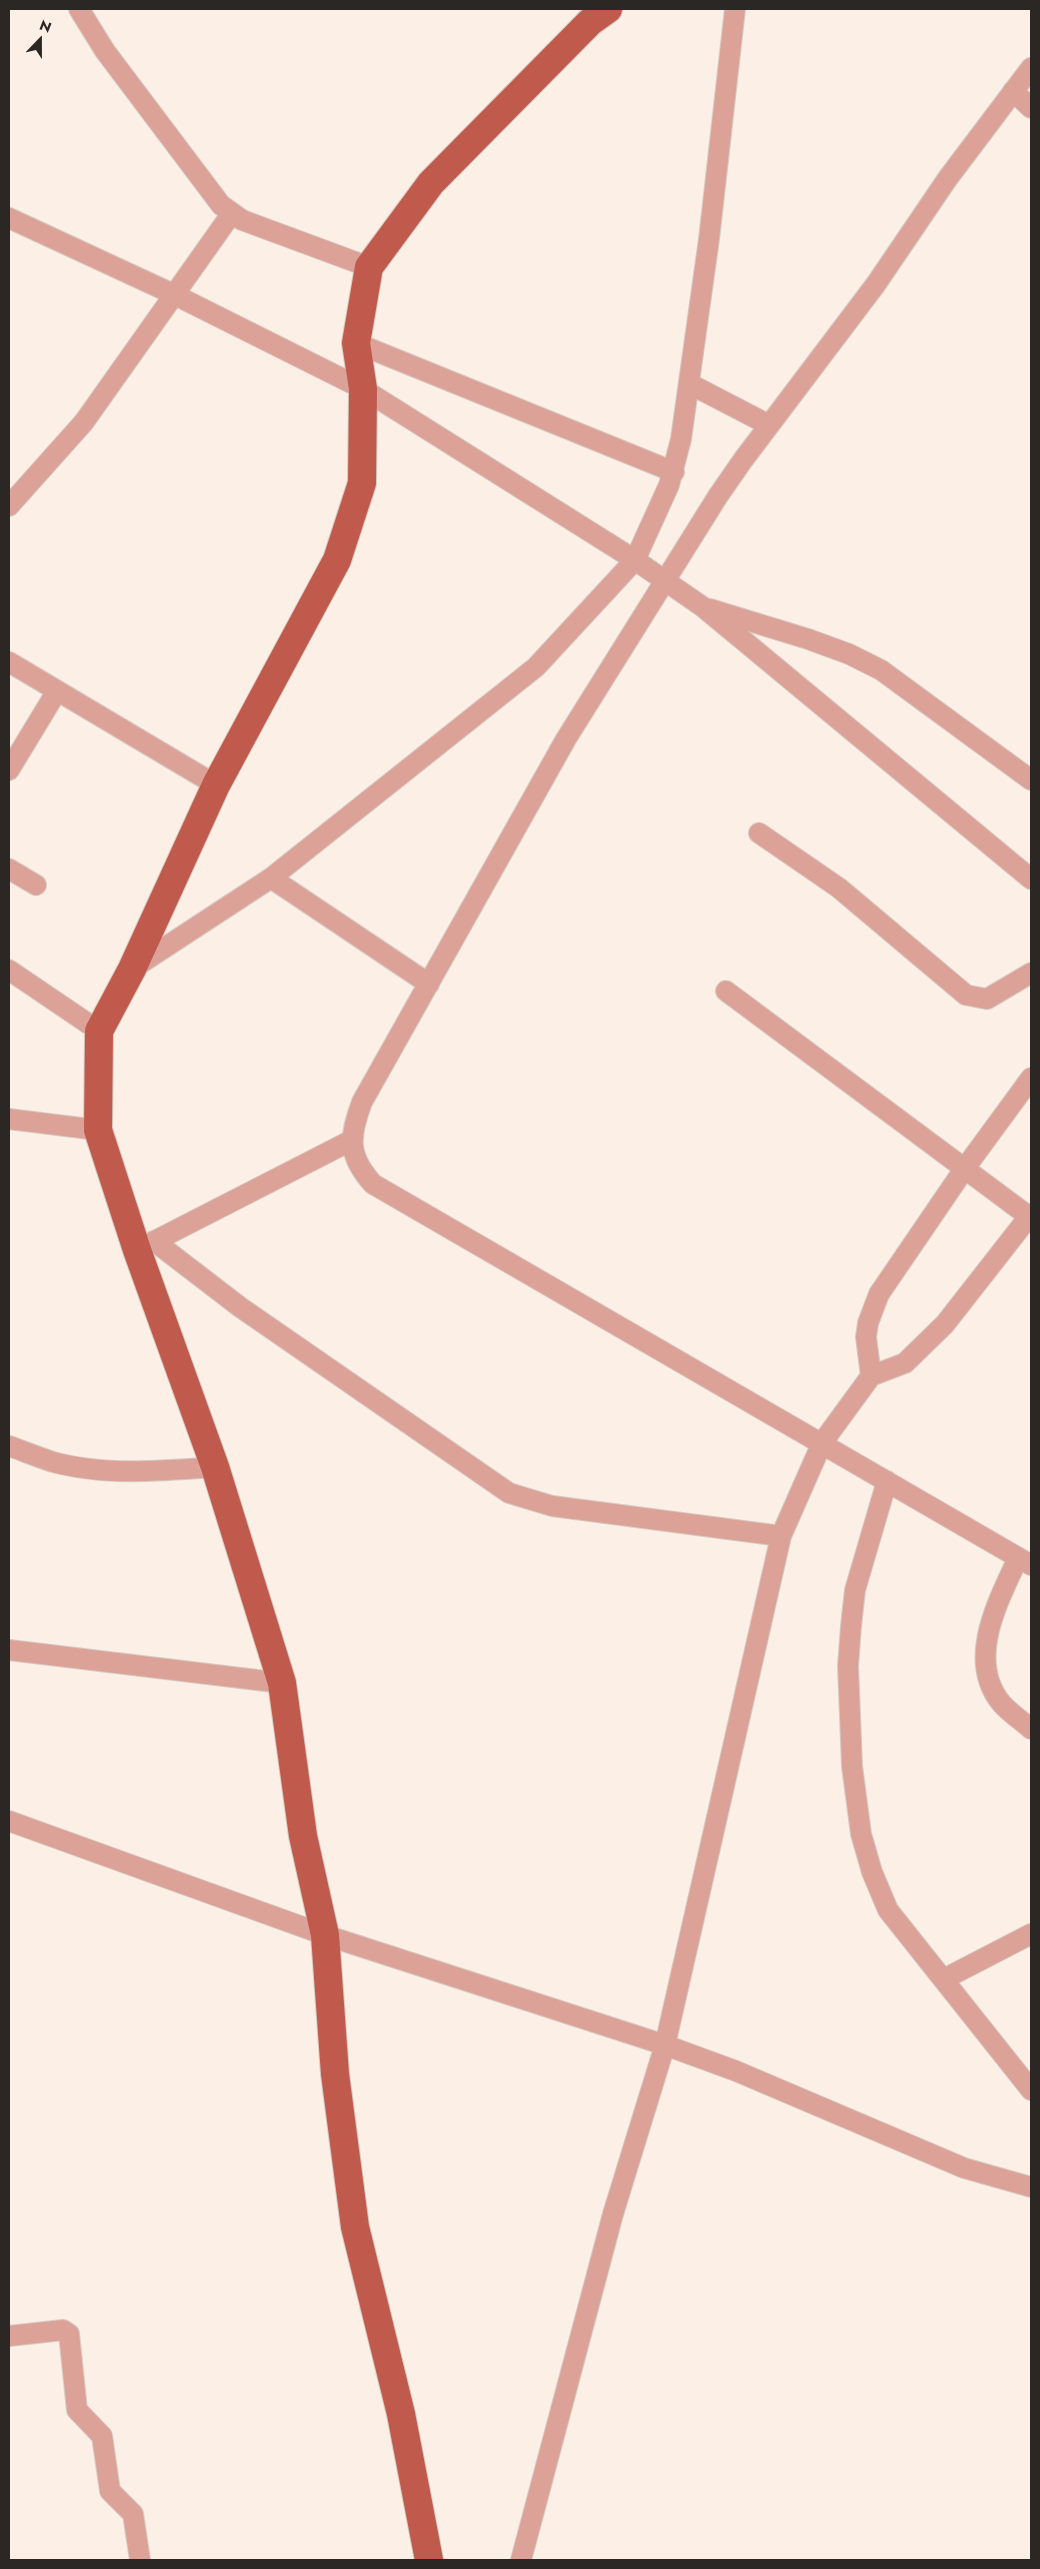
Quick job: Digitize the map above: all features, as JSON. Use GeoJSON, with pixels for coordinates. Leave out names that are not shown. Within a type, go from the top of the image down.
{"type":"FeatureCollection","features":[{"type":"Feature","properties":{"kind":"main road"},"geometry":{"type":"LineString","coordinates":[[429,2560],[401,2414],[355,2227],[335,2074],[325,1935],[303,1836],[282,1683],[146,1246],[98,1130],[99,1031],[132,969],[216,785],[337,560],[362,484],[363,388],[356,343],[369,267],[431,183],[593,13]]}},
{"type":"Feature","properties":{"kind":"street"},"geometry":{"type":"LineString","coordinates":[[79,9],[105,51],[221,205],[242,220],[369,267]]}},
{"type":"Feature","properties":{"kind":"street"},"geometry":{"type":"LineString","coordinates":[[132,969],[271,878],[536,667],[635,560],[674,472],[690,384],[735,9]]}},
{"type":"Feature","properties":{"kind":"street"},"geometry":{"type":"LineString","coordinates":[[1031,68],[948,178],[876,284],[742,460],[664,582],[566,739],[362,1102],[355,1121],[352,1140],[357,1166],[373,1184],[1025,1561],[989,1629],[986,1642],[987,1669],[993,1689],[1002,1704],[1031,1728]]}},
{"type":"Feature","properties":{"kind":"street"},"geometry":{"type":"LineString","coordinates":[[1013,91],[1031,108]]}},
{"type":"Feature","properties":{"kind":"street"},"geometry":{"type":"LineString","coordinates":[[9,506],[84,422],[232,213]]}},
{"type":"Feature","properties":{"kind":"street"},"geometry":{"type":"LineString","coordinates":[[9,218],[173,294],[363,388],[635,560],[664,582],[703,607],[1031,879]]}},
{"type":"Feature","properties":{"kind":"street"},"geometry":{"type":"LineString","coordinates":[[356,343],[674,472]]}},
{"type":"Feature","properties":{"kind":"street"},"geometry":{"type":"LineString","coordinates":[[690,384],[769,425]]}},
{"type":"Feature","properties":{"kind":"street"},"geometry":{"type":"LineString","coordinates":[[703,607],[808,638],[849,654],[881,670],[1031,780]]}},
{"type":"Feature","properties":{"kind":"street"},"geometry":{"type":"LineString","coordinates":[[9,662],[216,785]]}},
{"type":"Feature","properties":{"kind":"street"},"geometry":{"type":"LineString","coordinates":[[9,770],[56,691]]}},
{"type":"Feature","properties":{"kind":"street"},"geometry":{"type":"LineString","coordinates":[[759,833],[840,888],[966,996],[987,999],[1031,973]]}},
{"type":"Feature","properties":{"kind":"street"},"geometry":{"type":"LineString","coordinates":[[9,869],[36,885]]}},
{"type":"Feature","properties":{"kind":"street"},"geometry":{"type":"LineString","coordinates":[[271,878],[429,984]]}},
{"type":"Feature","properties":{"kind":"street"},"geometry":{"type":"LineString","coordinates":[[9,970],[99,1031]]}},
{"type":"Feature","properties":{"kind":"street"},"geometry":{"type":"LineString","coordinates":[[521,2560],[613,2214],[665,2045],[781,1536],[822,1443],[871,1376],[905,1363],[945,1324],[1031,1216],[845,1082],[726,991]]}},
{"type":"Feature","properties":{"kind":"street"},"geometry":{"type":"LineString","coordinates":[[871,1376],[866,1337],[868,1323],[879,1294],[965,1168],[1031,1078]]}},
{"type":"Feature","properties":{"kind":"street"},"geometry":{"type":"LineString","coordinates":[[9,1119],[98,1130]]}},
{"type":"Feature","properties":{"kind":"street"},"geometry":{"type":"LineString","coordinates":[[352,1140],[146,1246],[240,1308],[509,1493],[552,1506],[781,1536]]}},
{"type":"Feature","properties":{"kind":"street"},"geometry":{"type":"LineString","coordinates":[[9,1446],[54,1462],[108,1470],[146,1473],[214,1467]]}},
{"type":"Feature","properties":{"kind":"street"},"geometry":{"type":"LineString","coordinates":[[887,1481],[855,1590],[848,1666],[852,1766],[861,1834],[872,1872],[888,1910],[1031,2090]]}},
{"type":"Feature","properties":{"kind":"street"},"geometry":{"type":"LineString","coordinates":[[9,1650],[282,1683]]}},
{"type":"Feature","properties":{"kind":"street"},"geometry":{"type":"LineString","coordinates":[[9,1821],[325,1935],[665,2045],[736,2071],[964,2168],[1031,2187]]}},
{"type":"Feature","properties":{"kind":"street"},"geometry":{"type":"LineString","coordinates":[[944,1979],[1031,1934]]}},
{"type":"Feature","properties":{"kind":"street"},"geometry":{"type":"LineString","coordinates":[[9,2336],[63,2330],[69,2334],[77,2410],[102,2436],[110,2491],[132,2511],[140,2560]]}}]}
